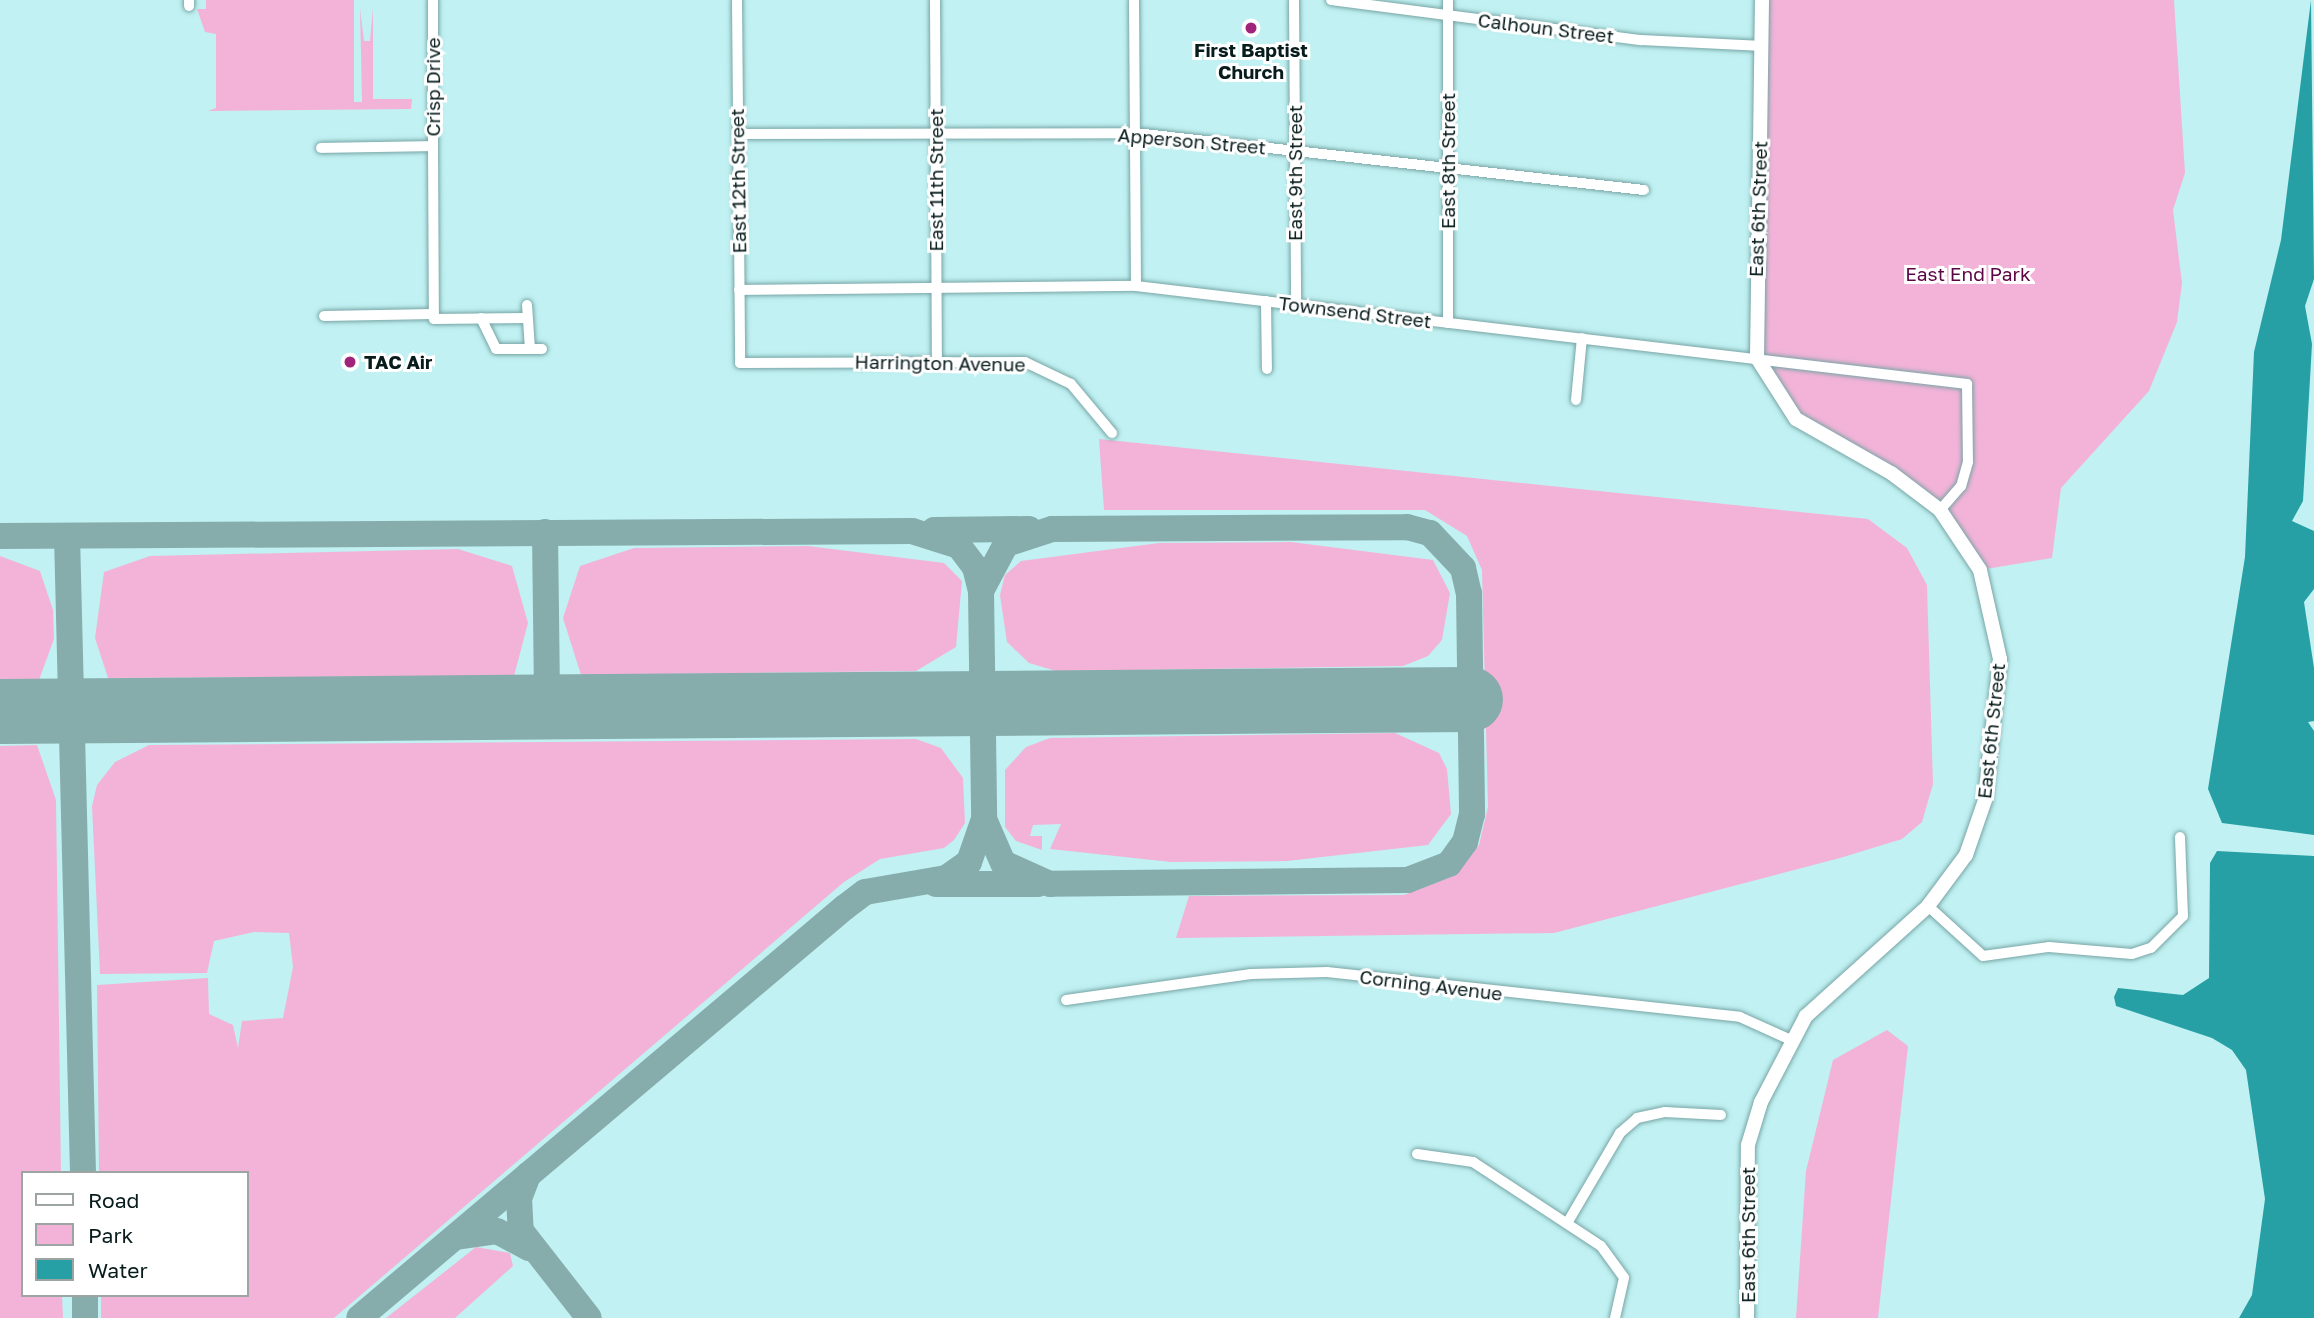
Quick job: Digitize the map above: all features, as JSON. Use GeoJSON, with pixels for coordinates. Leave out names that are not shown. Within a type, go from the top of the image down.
{"type":"FeatureCollection","features":[{"type":"Feature","properties":{"kind":"main road","name":"East 6th Street"},"geometry":{"type":"LineString","coordinates":[[1747,1318],[1748,1145],[1760,1101],[1791,1040],[1826,993],[1928,906],[1959,866],[1980,818],[2000,659],[1980,570],[1940,510],[1891,473],[1796,419],[1756,358],[1762,0]]}},
{"type":"Feature","properties":{"kind":"street","name":"Crisp Drive"},"geometry":{"type":"LineString","coordinates":[[320,148],[433,146],[433,0]]}},
{"type":"Feature","properties":{"kind":"street","name":"East 12th Street"},"geometry":{"type":"LineString","coordinates":[[737,0],[740,363]]}},
{"type":"Feature","properties":{"kind":"street","name":"East 11th Street"},"geometry":{"type":"LineString","coordinates":[[934,0],[937,360]]}},
{"type":"Feature","properties":{"kind":"street"},"geometry":{"type":"LineString","coordinates":[[1134,0],[1136,286]]}},
{"type":"Feature","properties":{"kind":"street","name":"East 9th Street"},"geometry":{"type":"LineString","coordinates":[[1294,0],[1296,304]]}},
{"type":"Feature","properties":{"kind":"street","name":"Calhoun Street"},"geometry":{"type":"LineString","coordinates":[[1331,0],[1641,40],[1763,46]]}},
{"type":"Feature","properties":{"kind":"street","name":"East 8th Street"},"geometry":{"type":"LineString","coordinates":[[1448,0],[1448,323]]}},
{"type":"Feature","properties":{"kind":"street","name":"Apperson Street"},"geometry":{"type":"LineString","coordinates":[[738,134],[1135,133],[1644,190]]}},
{"type":"Feature","properties":{"kind":"street"},"geometry":{"type":"LineString","coordinates":[[433,146],[434,314]]}},
{"type":"Feature","properties":{"kind":"street","name":"Townsend Street"},"geometry":{"type":"LineString","coordinates":[[739,290],[1136,286],[1967,384],[1968,462],[1961,486],[1940,510]]}},
{"type":"Feature","properties":{"kind":"street"},"geometry":{"type":"LineString","coordinates":[[1266,301],[1267,369]]}},
{"type":"Feature","properties":{"kind":"street"},"geometry":{"type":"LineString","coordinates":[[527,305],[530,349]]}},
{"type":"Feature","properties":{"kind":"street"},"geometry":{"type":"LineString","coordinates":[[324,316],[434,314],[526,318]]}},
{"type":"Feature","properties":{"kind":"street"},"geometry":{"type":"LineString","coordinates":[[486,318],[496,349],[542,349]]}},
{"type":"Feature","properties":{"kind":"street"},"geometry":{"type":"LineString","coordinates":[[1576,400],[1582,338]]}},
{"type":"Feature","properties":{"kind":"street","name":"Harrington Avenue"},"geometry":{"type":"LineString","coordinates":[[740,363],[937,360],[1026,362],[1048,369],[1082,393],[1112,433]]}},
{"type":"Feature","properties":{"kind":"street"},"geometry":{"type":"LineString","coordinates":[[1928,906],[1983,956],[2049,947],[2132,954],[2151,948],[2183,916],[2180,837]]}},
{"type":"Feature","properties":{"kind":"street","name":"Corning Avenue"},"geometry":{"type":"LineString","coordinates":[[1066,1000],[1251,974],[1327,972],[1740,1017],[1791,1040]]}},
{"type":"Feature","properties":{"kind":"street"},"geometry":{"type":"LineString","coordinates":[[1569,1220],[1619,1133],[1637,1118],[1721,1115]]}},
{"type":"Feature","properties":{"kind":"street"},"geometry":{"type":"LineString","coordinates":[[1417,1154],[1472,1162],[1569,1220],[1620,1268],[1625,1290],[1615,1318]]}},
{"type":"Feature","properties":{"kind":"green space"},"geometry":{"type":"Polygon","coordinates":[[[206,0],[354,0],[354,102],[362,102],[360,8],[364,41],[370,41],[373,8],[373,99],[412,99],[411,109],[208,111],[216,108],[216,34],[205,32],[197,9],[206,9],[206,0]]]}},
{"type":"Feature","properties":{"kind":"green space","name":"East End Park"},"geometry":{"type":"Polygon","coordinates":[[[1758,0],[2174,0],[2185,173],[2173,210],[2182,283],[2177,322],[2149,391],[2061,488],[2052,558],[1980,570],[1940,510],[1796,419],[1757,358],[1758,0]]]}},
{"type":"Feature","properties":{"kind":"green space"},"geometry":{"type":"Polygon","coordinates":[[[1099,439],[1868,519],[1907,548],[1927,585],[1933,784],[1922,822],[1902,839],[1840,858],[1554,933],[1176,938],[1189,896],[1404,895],[1456,875],[1479,845],[1488,807],[1482,570],[1467,536],[1425,510],[1104,510],[1099,439]]]}},
{"type":"Feature","properties":{"kind":"green space"},"geometry":{"type":"Polygon","coordinates":[[[1291,542],[1433,560],[1450,593],[1442,640],[1428,656],[1403,666],[1056,671],[1029,663],[1007,642],[1000,595],[1005,575],[1021,561],[1159,543],[1291,542]]]}},
{"type":"Feature","properties":{"kind":"green space"},"geometry":{"type":"Polygon","coordinates":[[[808,546],[944,563],[962,581],[956,647],[916,671],[581,675],[563,618],[580,566],[634,548],[808,546]]]}},
{"type":"Feature","properties":{"kind":"green space"},"geometry":{"type":"Polygon","coordinates":[[[458,549],[512,566],[528,623],[514,676],[108,678],[95,638],[104,572],[150,556],[458,549]]]}},
{"type":"Feature","properties":{"kind":"green space"},"geometry":{"type":"Polygon","coordinates":[[[0,556],[40,571],[53,610],[54,639],[39,680],[0,680],[0,556]]]}},
{"type":"Feature","properties":{"kind":"green space"},"geometry":{"type":"Polygon","coordinates":[[[1395,733],[1439,753],[1447,769],[1451,814],[1428,845],[1287,861],[1171,862],[1050,849],[1061,824],[1033,825],[1030,836],[1042,836],[1042,850],[1016,841],[1005,827],[1005,770],[1026,747],[1050,738],[1395,733]]]}},
{"type":"Feature","properties":{"kind":"green space"},"geometry":{"type":"Polygon","coordinates":[[[916,739],[941,748],[963,778],[965,823],[954,840],[944,848],[880,859],[844,882],[334,1318],[101,1318],[101,1297],[248,1297],[248,1171],[99,1171],[97,985],[208,978],[209,1014],[233,1025],[238,1048],[242,1021],[283,1018],[293,967],[289,933],[254,932],[214,941],[207,973],[100,974],[92,806],[97,785],[115,762],[149,745],[916,739]]]}},
{"type":"Feature","properties":{"kind":"green space"},"geometry":{"type":"Polygon","coordinates":[[[37,745],[56,800],[61,1171],[21,1171],[21,1297],[62,1297],[63,1318],[0,1318],[0,746],[37,745]]]}},
{"type":"Feature","properties":{"kind":"green space"},"geometry":{"type":"Polygon","coordinates":[[[1887,1030],[1908,1046],[1878,1318],[1796,1318],[1806,1171],[1833,1060],[1887,1030]]]}},
{"type":"Feature","properties":{"kind":"green space"},"geometry":{"type":"Polygon","coordinates":[[[476,1247],[510,1253],[513,1266],[455,1318],[386,1318],[476,1247]]]}},
{"type":"Feature","properties":{"kind":"water"},"geometry":{"type":"Polygon","coordinates":[[[2311,0],[2314,279],[2305,306],[2312,344],[2303,501],[2292,521],[2314,531],[2314,589],[2304,602],[2314,668],[2314,721],[2308,722],[2314,731],[2314,835],[2222,823],[2208,789],[2245,557],[2254,352],[2281,240],[2311,0]]]}},
{"type":"Feature","properties":{"kind":"water"},"geometry":{"type":"Polygon","coordinates":[[[2217,851],[2314,856],[2314,1318],[2239,1318],[2252,1295],[2265,1199],[2246,1070],[2232,1050],[2212,1038],[2116,1006],[2114,997],[2118,988],[2183,995],[2209,978],[2210,863],[2217,851]]]}},
{"type":"Feature","properties":{"kind":"taxiway"},"geometry":{"type":"LineString","coordinates":[[981,591],[1006,544],[1052,529],[1407,527],[1430,533],[1463,568],[1469,593],[1472,814],[1465,842],[1449,864],[1408,880],[1050,884],[1003,863],[984,819]]}},
{"type":"Feature","properties":{"kind":"taxiway"},"geometry":{"type":"LineString","coordinates":[[934,530],[1029,529]]}},
{"type":"Feature","properties":{"kind":"taxiway"},"geometry":{"type":"LineString","coordinates":[[0,536],[912,531],[959,546],[975,567],[981,591],[984,819],[969,862],[946,878],[865,892],[359,1318]]}},
{"type":"Feature","properties":{"kind":"taxiway"},"geometry":{"type":"LineString","coordinates":[[545,532],[547,708]]}},
{"type":"Feature","properties":{"kind":"taxiway"},"geometry":{"type":"LineString","coordinates":[[67,536],[83,1171]]}},
{"type":"Feature","properties":{"kind":"taxiway"},"geometry":{"type":"LineString","coordinates":[[936,884],[1038,884]]}},
{"type":"Feature","properties":{"kind":"taxiway"},"geometry":{"type":"LineString","coordinates":[[528,1175],[519,1198],[521,1231],[589,1318]]}},
{"type":"Feature","properties":{"kind":"taxiway"},"geometry":{"type":"LineString","coordinates":[[456,1237],[497,1231],[529,1248]]}},
{"type":"Feature","properties":{"kind":"taxiway"},"geometry":{"type":"LineString","coordinates":[[85,1297],[85,1318]]}},
{"type":"Feature","properties":{"kind":"runway"},"geometry":{"type":"LineString","coordinates":[[0,711],[1470,699]]}},
{"type":"Feature","properties":{"kind":"place","name":"First Baptist Church"},"geometry":{"type":"Point","coordinates":[1251,28]}},
{"type":"Feature","properties":{"kind":"place","name":"TAC Air"},"geometry":{"type":"Point","coordinates":[350,362]}}]}
